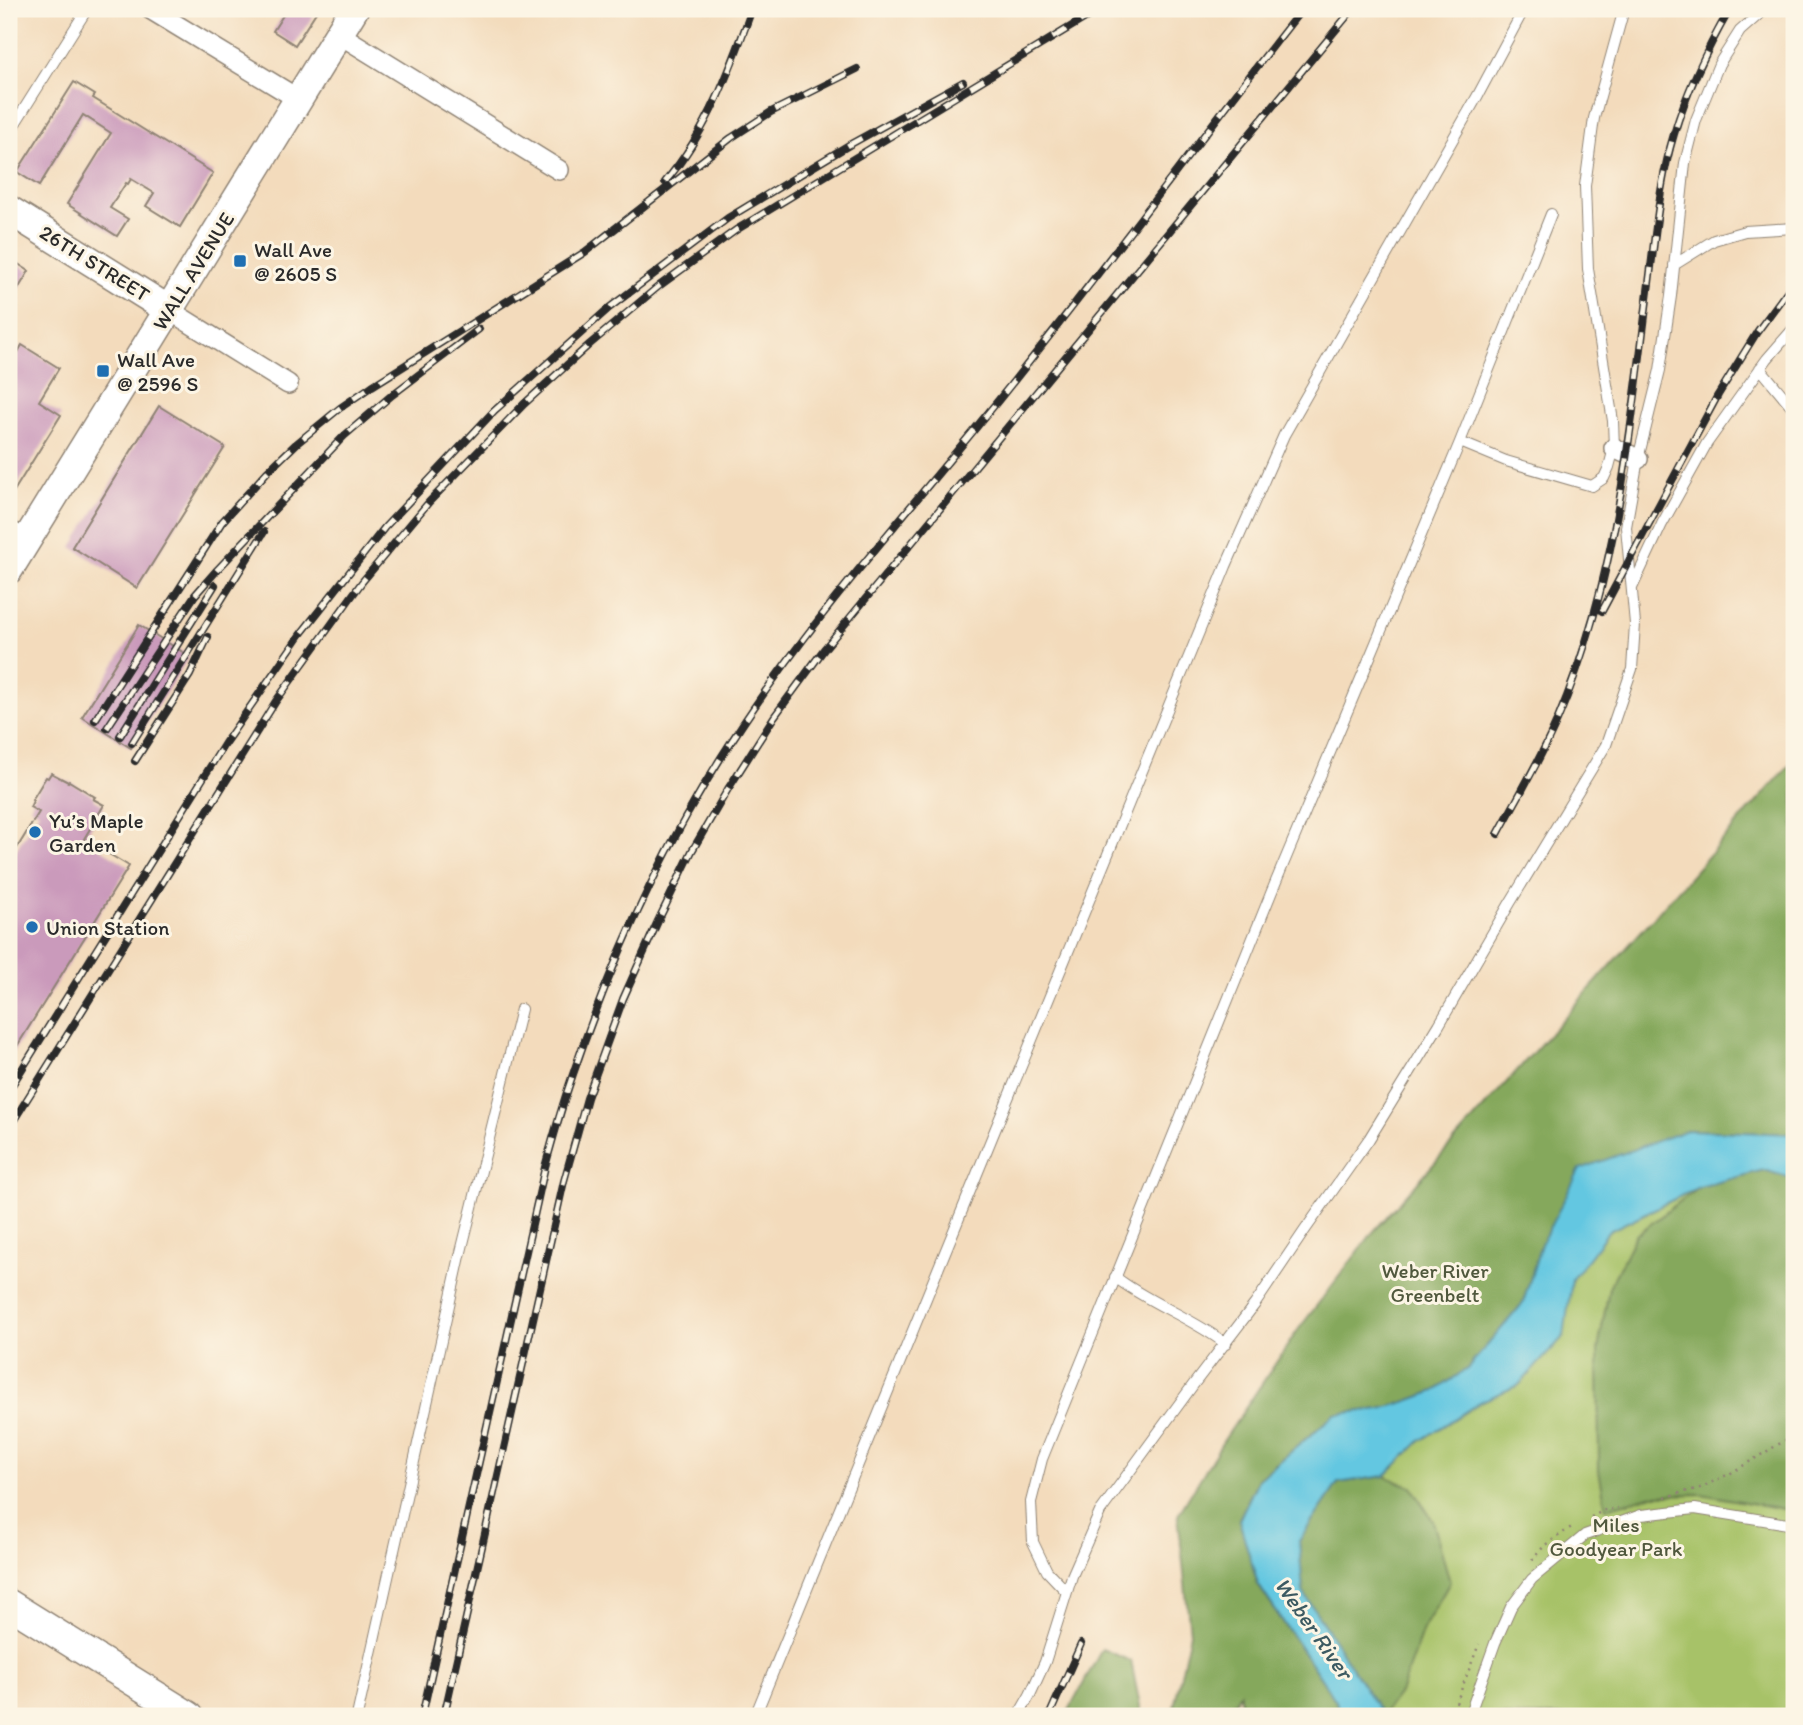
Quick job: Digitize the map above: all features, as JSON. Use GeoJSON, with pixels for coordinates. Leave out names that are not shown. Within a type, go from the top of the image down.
{"type":"FeatureCollection","features":[{"type":"Feature","properties":{"kind":"main road","name":"WALL AVENUE"},"geometry":{"type":"LineString","coordinates":[[9,569],[17,536],[169,310],[355,9]]}},
{"type":"Feature","properties":{"kind":"main road","name":"26TH STREET"},"geometry":{"type":"LineString","coordinates":[[9,210],[169,310]]}},
{"type":"Feature","properties":{"kind":"main road"},"geometry":{"type":"LineString","coordinates":[[9,1604],[189,1716]]}},
{"type":"Feature","properties":{"kind":"street"},"geometry":{"type":"LineString","coordinates":[[150,9],[298,99]]}},
{"type":"Feature","properties":{"kind":"street"},"geometry":{"type":"LineString","coordinates":[[339,34],[559,170]]}},
{"type":"Feature","properties":{"kind":"street","name":"26TH STREET"},"geometry":{"type":"LineString","coordinates":[[169,310],[288,384]]}},
{"type":"Feature","properties":{"kind":"street"},"geometry":{"type":"LineString","coordinates":[[1614,448],[1638,459]]}},
{"type":"Feature","properties":{"kind":"lane"},"geometry":{"type":"LineString","coordinates":[[9,133],[87,9]]}},
{"type":"Feature","properties":{"kind":"lane"},"geometry":{"type":"LineString","coordinates":[[755,1716],[1226,566],[1284,435],[1478,95],[1524,9]]}},
{"type":"Feature","properties":{"kind":"lane"},"geometry":{"type":"LineString","coordinates":[[1460,442],[1506,461],[1592,486],[1604,478],[1609,467],[1614,448],[1613,421],[1588,269],[1585,186],[1594,118],[1624,9]]}},
{"type":"Feature","properties":{"kind":"lane"},"geometry":{"type":"LineString","coordinates":[[1018,1716],[1045,1662],[1066,1591],[1100,1513],[1255,1304],[1368,1139],[1439,1026],[1606,745],[1632,669],[1635,624],[1626,527],[1638,459],[1660,370],[1685,163],[1696,120],[1720,64],[1740,31],[1765,9]]}},
{"type":"Feature","properties":{"kind":"lane"},"geometry":{"type":"LineString","coordinates":[[1066,1591],[1047,1571],[1033,1542],[1031,1502],[1042,1459],[1551,214]]}},
{"type":"Feature","properties":{"kind":"lane"},"geometry":{"type":"LineString","coordinates":[[1674,265],[1714,240],[1745,231],[1794,228]]}},
{"type":"Feature","properties":{"kind":"lane"},"geometry":{"type":"LineString","coordinates":[[1632,588],[1662,524],[1707,443],[1760,368],[1794,328]]}},
{"type":"Feature","properties":{"kind":"lane"},"geometry":{"type":"LineString","coordinates":[[1760,368],[1794,409]]}},
{"type":"Feature","properties":{"kind":"lane"},"geometry":{"type":"LineString","coordinates":[[357,1716],[457,1269],[522,1009]]}},
{"type":"Feature","properties":{"kind":"lane"},"geometry":{"type":"LineString","coordinates":[[1115,1277],[1153,1303],[1208,1330],[1226,1344]]}},
{"type":"Feature","properties":{"kind":"lane"},"geometry":{"type":"LineString","coordinates":[[1469,1716],[1495,1643],[1511,1608],[1532,1579],[1585,1535],[1640,1515],[1695,1509],[1794,1525]]}},
{"type":"Feature","properties":{"kind":"path"},"geometry":{"type":"LineString","coordinates":[[1700,1488],[1794,1436]]}},
{"type":"Feature","properties":{"kind":"green space","name":"Weber River Greenbelt"},"geometry":{"type":"Polygon","coordinates":[[[1794,760],[1794,1134],[1687,1130],[1541,1244],[1523,1303],[1468,1368],[1435,1391],[1408,1401],[1381,1409],[1335,1414],[1258,1479],[1239,1519],[1258,1585],[1336,1701],[1340,1716],[1240,1716],[1240,1693],[1227,1716],[1172,1716],[1190,1633],[1178,1515],[1222,1443],[1298,1330],[1374,1231],[1794,760]]]}},
{"type":"Feature","properties":{"kind":"green space"},"geometry":{"type":"Polygon","coordinates":[[[1764,1170],[1794,1179],[1794,1511],[1701,1494],[1653,1495],[1606,1508],[1599,1471],[1598,1350],[1609,1288],[1635,1236],[1699,1187],[1764,1170]]]}},
{"type":"Feature","properties":{"kind":"green space","name":"Miles Goodyear Park"},"geometry":{"type":"Polygon","coordinates":[[[1794,1179],[1794,1716],[1382,1716],[1338,1483],[1385,1476],[1420,1441],[1482,1401],[1519,1385],[1563,1336],[1572,1279],[1609,1231],[1699,1187],[1794,1179]]]}},
{"type":"Feature","properties":{"kind":"green space"},"geometry":{"type":"Polygon","coordinates":[[[1385,1476],[1412,1487],[1433,1521],[1450,1582],[1423,1629],[1401,1690],[1382,1715],[1303,1592],[1299,1541],[1338,1483],[1385,1476]]]}},
{"type":"Feature","properties":{"kind":"green space"},"geometry":{"type":"Polygon","coordinates":[[[1102,1649],[1131,1661],[1142,1716],[1066,1716],[1102,1649]]]}},
{"type":"Feature","properties":{"kind":"water","name":"Weber River"},"geometry":{"type":"Polygon","coordinates":[[[1687,1130],[1794,1134],[1794,1179],[1764,1170],[1699,1187],[1609,1231],[1572,1279],[1564,1336],[1519,1385],[1482,1401],[1420,1441],[1385,1476],[1338,1483],[1299,1541],[1303,1592],[1382,1715],[1340,1716],[1336,1701],[1258,1584],[1239,1520],[1258,1480],[1335,1414],[1381,1409],[1408,1401],[1435,1391],[1468,1368],[1523,1303],[1541,1244],[1580,1169],[1687,1130]]]}},
{"type":"Feature","properties":{"kind":"building"},"geometry":{"type":"Polygon","coordinates":[[[287,9],[318,9],[295,45],[273,31],[287,9]]]}},
{"type":"Feature","properties":{"kind":"building"},"geometry":{"type":"Polygon","coordinates":[[[74,82],[95,95],[93,98],[213,173],[180,227],[146,206],[154,193],[131,179],[110,208],[128,219],[117,236],[67,204],[111,133],[83,115],[39,186],[17,172],[74,82]]]}},
{"type":"Feature","properties":{"kind":"building"},"geometry":{"type":"Polygon","coordinates":[[[9,258],[29,271],[9,304],[9,258]]]}},
{"type":"Feature","properties":{"kind":"building"},"geometry":{"type":"Polygon","coordinates":[[[22,345],[59,368],[39,401],[61,415],[9,499],[9,368],[22,345]]]}},
{"type":"Feature","properties":{"kind":"building"},"geometry":{"type":"Polygon","coordinates":[[[159,406],[225,447],[137,588],[72,547],[159,406]]]}},
{"type":"Feature","properties":{"kind":"building"},"geometry":{"type":"Polygon","coordinates":[[[139,625],[189,656],[131,748],[82,717],[139,625]]]}},
{"type":"Feature","properties":{"kind":"building","name":"Union Station"},"geometry":{"type":"Polygon","coordinates":[[[51,773],[69,781],[104,805],[84,839],[129,866],[9,1059],[9,849],[14,853],[39,812],[30,807],[32,800],[51,773]]]}},
{"type":"Feature","properties":{"kind":"railway"},"geometry":{"type":"LineString","coordinates":[[665,182],[706,121],[752,9]]}},
{"type":"Feature","properties":{"kind":"railway"},"geometry":{"type":"LineString","coordinates":[[9,1128],[276,701],[362,582],[429,502],[524,404],[659,286],[736,230],[1100,9]]}},
{"type":"Feature","properties":{"kind":"railway"},"geometry":{"type":"LineString","coordinates":[[422,1716],[551,1145],[603,991],[662,862],[733,739],[796,650],[1039,349],[1302,9]]}},
{"type":"Feature","properties":{"kind":"railway"},"geometry":{"type":"LineString","coordinates":[[444,1716],[564,1181],[587,1098],[623,999],[692,851],[774,717],[825,648],[1353,9]]}},
{"type":"Feature","properties":{"kind":"railway"},"geometry":{"type":"LineString","coordinates":[[1498,834],[1557,721],[1596,608],[1616,521],[1625,464],[1665,169],[1691,86],[1730,9]]}},
{"type":"Feature","properties":{"kind":"railway"},"geometry":{"type":"LineString","coordinates":[[95,720],[222,522],[296,444],[372,386],[585,252],[731,138],[771,112],[857,69]]}},
{"type":"Feature","properties":{"kind":"railway"},"geometry":{"type":"LineString","coordinates":[[9,1090],[225,743],[300,635],[385,527],[494,411],[609,308],[728,218],[849,145],[963,82]]}},
{"type":"Feature","properties":{"kind":"railway"},"geometry":{"type":"LineString","coordinates":[[1602,611],[1718,395],[1757,332],[1794,282]]}},
{"type":"Feature","properties":{"kind":"railway"},"geometry":{"type":"LineString","coordinates":[[107,728],[195,595],[217,570],[344,436],[392,395],[479,329]]}},
{"type":"Feature","properties":{"kind":"railway"},"geometry":{"type":"LineString","coordinates":[[132,743],[264,532]]}},
{"type":"Feature","properties":{"kind":"railway"},"geometry":{"type":"LineString","coordinates":[[120,736],[215,585]]}},
{"type":"Feature","properties":{"kind":"railway"},"geometry":{"type":"LineString","coordinates":[[135,761],[190,675],[208,637]]}},
{"type":"Feature","properties":{"kind":"railway"},"geometry":{"type":"LineString","coordinates":[[1049,1716],[1081,1644]]}},
{"type":"Feature","properties":{"kind":"place","name":"Wall Ave @ 2605 S"},"geometry":{"type":"Point","coordinates":[240,261]}},
{"type":"Feature","properties":{"kind":"place","name":"Wall Ave @ 2596 S"},"geometry":{"type":"Point","coordinates":[103,371]}},
{"type":"Feature","properties":{"kind":"place","name":"Yu’s Maple Garden"},"geometry":{"type":"Point","coordinates":[35,832]}},
{"type":"Feature","properties":{"kind":"place","name":"Union Station"},"geometry":{"type":"Point","coordinates":[32,927]}}]}
